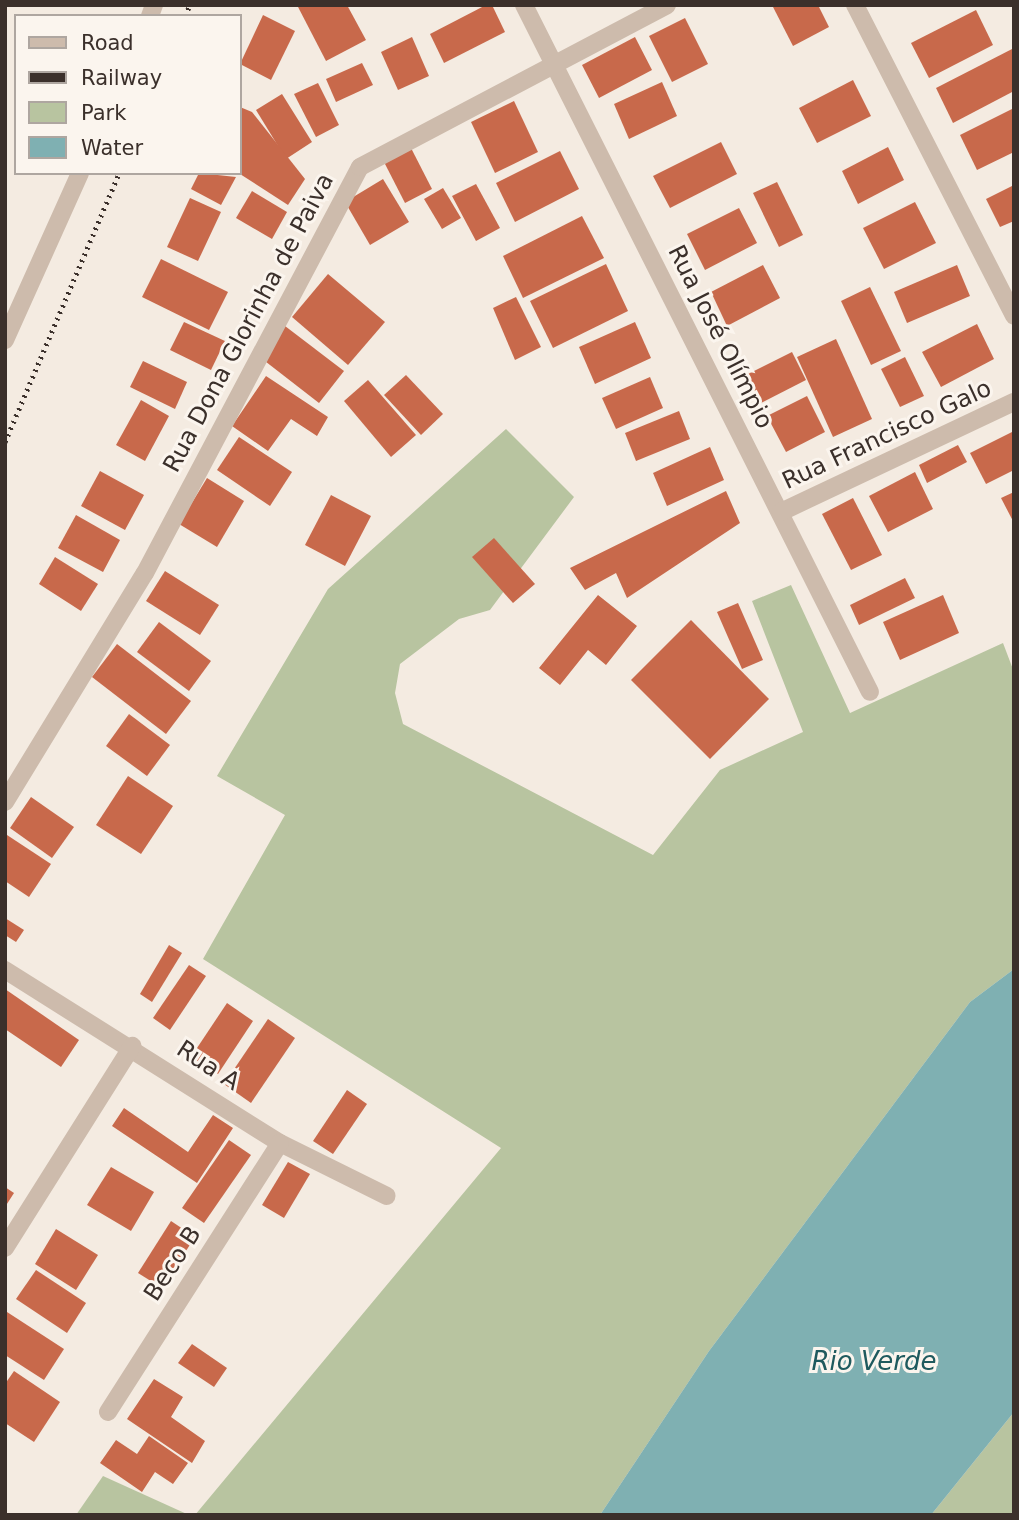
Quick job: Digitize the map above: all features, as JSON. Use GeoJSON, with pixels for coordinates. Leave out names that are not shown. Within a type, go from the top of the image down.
{"type":"FeatureCollection","features":[{"type":"Feature","properties":{"kind":"street","name":"Rua José Olímpio"},"geometry":{"type":"LineString","coordinates":[[524,5],[870,692]]}},
{"type":"Feature","properties":{"kind":"street","name":"Rua Dona Glorinha de Paiva"},"geometry":{"type":"LineString","coordinates":[[5,802],[145,573],[360,167],[553,62],[667,5]]}},
{"type":"Feature","properties":{"kind":"street"},"geometry":{"type":"LineString","coordinates":[[855,5],[1014,316]]}},
{"type":"Feature","properties":{"kind":"street"},"geometry":{"type":"LineString","coordinates":[[5,340],[79,175]]}},
{"type":"Feature","properties":{"kind":"street","name":"Rua Francisco Galo"},"geometry":{"type":"LineString","coordinates":[[781,512],[1014,402]]}},
{"type":"Feature","properties":{"kind":"street","name":"Rua A"},"geometry":{"type":"LineString","coordinates":[[5,970],[132,1046],[280,1143],[387,1196]]}},
{"type":"Feature","properties":{"kind":"street"},"geometry":{"type":"LineString","coordinates":[[5,1248],[132,1046]]}},
{"type":"Feature","properties":{"kind":"street","name":"Beco B"},"geometry":{"type":"LineString","coordinates":[[108,1412],[280,1143]]}},
{"type":"Feature","properties":{"kind":"green space"},"geometry":{"type":"Polygon","coordinates":[[[506,429],[574,497],[490,610],[459,619],[400,664],[395,693],[403,724],[653,855],[720,770],[803,732],[752,601],[791,585],[850,713],[1003,643],[1014,672],[1014,969],[970,1002],[709,1351],[600,1515],[195,1515],[501,1148],[203,959],[285,815],[217,776],[328,589],[506,429]]]}},
{"type":"Feature","properties":{"kind":"green space"},"geometry":{"type":"Polygon","coordinates":[[[1014,1412],[1014,1515],[931,1515],[1014,1412]]]}},
{"type":"Feature","properties":{"kind":"green space"},"geometry":{"type":"Polygon","coordinates":[[[103,1476],[189,1515],[76,1515],[103,1476]]]}},
{"type":"Feature","properties":{"kind":"water","name":"Rio Verde"},"geometry":{"type":"Polygon","coordinates":[[[1014,969],[1014,1412],[931,1515],[600,1515],[709,1351],[970,1002],[1014,969]]]}},
{"type":"Feature","properties":{"kind":"building"},"geometry":{"type":"Polygon","coordinates":[[[297,5],[347,5],[366,40],[326,61],[297,5]]]}},
{"type":"Feature","properties":{"kind":"building"},"geometry":{"type":"Polygon","coordinates":[[[486,5],[492,5],[505,32],[444,63],[430,34],[486,5]]]}},
{"type":"Feature","properties":{"kind":"building"},"geometry":{"type":"Polygon","coordinates":[[[772,5],[818,5],[829,27],[793,46],[772,5]]]}},
{"type":"Feature","properties":{"kind":"building"},"geometry":{"type":"Polygon","coordinates":[[[976,10],[993,45],[929,78],[911,43],[976,10]]]}},
{"type":"Feature","properties":{"kind":"building"},"geometry":{"type":"Polygon","coordinates":[[[263,15],[295,31],[271,80],[242,65],[263,15]]]}},
{"type":"Feature","properties":{"kind":"building"},"geometry":{"type":"Polygon","coordinates":[[[685,18],[708,64],[672,82],[649,36],[685,18]]]}},
{"type":"Feature","properties":{"kind":"building"},"geometry":{"type":"Polygon","coordinates":[[[412,37],[429,76],[398,90],[381,52],[412,37]]]}},
{"type":"Feature","properties":{"kind":"building"},"geometry":{"type":"Polygon","coordinates":[[[635,37],[652,70],[599,98],[582,65],[635,37]]]}},
{"type":"Feature","properties":{"kind":"building"},"geometry":{"type":"Polygon","coordinates":[[[1014,48],[1014,91],[953,123],[936,88],[1014,48]]]}},
{"type":"Feature","properties":{"kind":"building"},"geometry":{"type":"Polygon","coordinates":[[[362,63],[373,85],[336,102],[326,79],[362,63]]]}},
{"type":"Feature","properties":{"kind":"building"},"geometry":{"type":"Polygon","coordinates":[[[853,80],[871,116],[817,143],[799,108],[853,80]]]}},
{"type":"Feature","properties":{"kind":"building"},"geometry":{"type":"Polygon","coordinates":[[[662,82],[677,116],[629,139],[614,104],[662,82]]]}},
{"type":"Feature","properties":{"kind":"building"},"geometry":{"type":"Polygon","coordinates":[[[318,83],[339,125],[316,137],[294,94],[318,83]]]}},
{"type":"Feature","properties":{"kind":"building"},"geometry":{"type":"Polygon","coordinates":[[[282,94],[312,142],[286,159],[256,110],[282,94]]]}},
{"type":"Feature","properties":{"kind":"building"},"geometry":{"type":"Polygon","coordinates":[[[514,101],[538,152],[495,173],[471,122],[514,101]]]}},
{"type":"Feature","properties":{"kind":"building"},"geometry":{"type":"Polygon","coordinates":[[[242,108],[252,112],[305,179],[288,205],[242,175],[242,108]]]}},
{"type":"Feature","properties":{"kind":"building"},"geometry":{"type":"Polygon","coordinates":[[[1014,108],[1014,152],[977,170],[960,135],[1014,108]]]}},
{"type":"Feature","properties":{"kind":"building"},"geometry":{"type":"Polygon","coordinates":[[[721,142],[737,174],[670,208],[653,176],[721,142]]]}},
{"type":"Feature","properties":{"kind":"building"},"geometry":{"type":"Polygon","coordinates":[[[888,147],[904,180],[858,204],[842,171],[888,147]]]}},
{"type":"Feature","properties":{"kind":"building"},"geometry":{"type":"Polygon","coordinates":[[[411,148],[432,189],[405,203],[384,162],[411,148]]]}},
{"type":"Feature","properties":{"kind":"building"},"geometry":{"type":"Polygon","coordinates":[[[560,151],[579,189],[515,222],[496,183],[560,151]]]}},
{"type":"Feature","properties":{"kind":"building"},"geometry":{"type":"Polygon","coordinates":[[[198,175],[236,177],[221,205],[191,189],[198,175]]]}},
{"type":"Feature","properties":{"kind":"building"},"geometry":{"type":"Polygon","coordinates":[[[383,179],[409,222],[370,245],[345,202],[383,179]]]}},
{"type":"Feature","properties":{"kind":"building"},"geometry":{"type":"Polygon","coordinates":[[[777,182],[803,235],[779,247],[753,193],[777,182]]]}},
{"type":"Feature","properties":{"kind":"building"},"geometry":{"type":"Polygon","coordinates":[[[476,184],[500,228],[476,241],[452,196],[476,184]]]}},
{"type":"Feature","properties":{"kind":"building"},"geometry":{"type":"Polygon","coordinates":[[[1014,185],[1014,221],[1000,227],[986,199],[1014,185]]]}},
{"type":"Feature","properties":{"kind":"building"},"geometry":{"type":"Polygon","coordinates":[[[443,188],[461,218],[442,229],[424,199],[443,188]]]}},
{"type":"Feature","properties":{"kind":"building"},"geometry":{"type":"Polygon","coordinates":[[[252,191],[287,212],[272,239],[236,218],[252,191]]]}},
{"type":"Feature","properties":{"kind":"building"},"geometry":{"type":"Polygon","coordinates":[[[190,198],[221,212],[198,261],[167,247],[190,198]]]}},
{"type":"Feature","properties":{"kind":"building"},"geometry":{"type":"Polygon","coordinates":[[[915,202],[936,243],[884,269],[863,228],[915,202]]]}},
{"type":"Feature","properties":{"kind":"building"},"geometry":{"type":"Polygon","coordinates":[[[739,208],[757,243],[705,270],[687,234],[739,208]]]}},
{"type":"Feature","properties":{"kind":"building"},"geometry":{"type":"Polygon","coordinates":[[[582,216],[604,258],[523,298],[503,256],[582,216]]]}},
{"type":"Feature","properties":{"kind":"building"},"geometry":{"type":"Polygon","coordinates":[[[161,259],[228,292],[209,330],[142,297],[161,259]]]}},
{"type":"Feature","properties":{"kind":"building"},"geometry":{"type":"Polygon","coordinates":[[[606,264],[628,311],[553,348],[530,301],[606,264]]]}},
{"type":"Feature","properties":{"kind":"building"},"geometry":{"type":"Polygon","coordinates":[[[763,265],[780,298],[727,326],[711,292],[763,265]]]}},
{"type":"Feature","properties":{"kind":"building"},"geometry":{"type":"Polygon","coordinates":[[[957,265],[970,296],[907,323],[894,292],[957,265]]]}},
{"type":"Feature","properties":{"kind":"building"},"geometry":{"type":"Polygon","coordinates":[[[328,274],[385,322],[348,365],[292,317],[328,274]]]}},
{"type":"Feature","properties":{"kind":"building"},"geometry":{"type":"Polygon","coordinates":[[[870,287],[901,351],[871,365],[841,301],[870,287]]]}},
{"type":"Feature","properties":{"kind":"building"},"geometry":{"type":"Polygon","coordinates":[[[516,297],[541,347],[515,360],[493,308],[516,297]]]}},
{"type":"Feature","properties":{"kind":"building"},"geometry":{"type":"Polygon","coordinates":[[[184,322],[225,341],[211,370],[170,350],[184,322]]]}},
{"type":"Feature","properties":{"kind":"building"},"geometry":{"type":"Polygon","coordinates":[[[635,322],[651,358],[595,384],[579,347],[635,322]]]}},
{"type":"Feature","properties":{"kind":"building"},"geometry":{"type":"Polygon","coordinates":[[[977,324],[994,359],[941,387],[922,352],[977,324]]]}},
{"type":"Feature","properties":{"kind":"building"},"geometry":{"type":"Polygon","coordinates":[[[285,326],[344,371],[319,403],[261,358],[285,326]]]}},
{"type":"Feature","properties":{"kind":"building"},"geometry":{"type":"Polygon","coordinates":[[[836,339],[872,419],[833,437],[797,357],[836,339]]]}},
{"type":"Feature","properties":{"kind":"building"},"geometry":{"type":"Polygon","coordinates":[[[792,352],[806,380],[757,405],[742,377],[792,352]]]}},
{"type":"Feature","properties":{"kind":"building"},"geometry":{"type":"Polygon","coordinates":[[[905,357],[924,396],[900,407],[881,369],[905,357]]]}},
{"type":"Feature","properties":{"kind":"building"},"geometry":{"type":"Polygon","coordinates":[[[143,361],[187,382],[175,409],[130,387],[143,361]]]}},
{"type":"Feature","properties":{"kind":"building"},"geometry":{"type":"Polygon","coordinates":[[[406,375],[443,414],[421,435],[384,395],[406,375]]]}},
{"type":"Feature","properties":{"kind":"building"},"geometry":{"type":"Polygon","coordinates":[[[266,376],[328,417],[317,436],[291,419],[268,451],[232,426],[266,376]]]}},
{"type":"Feature","properties":{"kind":"building"},"geometry":{"type":"Polygon","coordinates":[[[650,377],[663,408],[616,429],[602,398],[650,377]]]}},
{"type":"Feature","properties":{"kind":"building"},"geometry":{"type":"Polygon","coordinates":[[[368,380],[416,435],[391,457],[344,401],[368,380]]]}},
{"type":"Feature","properties":{"kind":"building"},"geometry":{"type":"Polygon","coordinates":[[[807,396],[825,432],[786,452],[767,416],[807,396]]]}},
{"type":"Feature","properties":{"kind":"building"},"geometry":{"type":"Polygon","coordinates":[[[141,400],[169,416],[145,461],[116,445],[141,400]]]}},
{"type":"Feature","properties":{"kind":"building"},"geometry":{"type":"Polygon","coordinates":[[[679,411],[690,439],[636,461],[625,433],[679,411]]]}},
{"type":"Feature","properties":{"kind":"building"},"geometry":{"type":"Polygon","coordinates":[[[1014,431],[1014,470],[986,484],[970,453],[1014,431]]]}},
{"type":"Feature","properties":{"kind":"building"},"geometry":{"type":"Polygon","coordinates":[[[239,437],[292,472],[270,506],[217,470],[239,437]]]}},
{"type":"Feature","properties":{"kind":"building"},"geometry":{"type":"Polygon","coordinates":[[[958,445],[967,462],[927,483],[919,465],[958,445]]]}},
{"type":"Feature","properties":{"kind":"building"},"geometry":{"type":"Polygon","coordinates":[[[710,447],[724,480],[667,506],[653,473],[710,447]]]}},
{"type":"Feature","properties":{"kind":"building"},"geometry":{"type":"Polygon","coordinates":[[[100,471],[144,495],[125,530],[81,506],[100,471]]]}},
{"type":"Feature","properties":{"kind":"building"},"geometry":{"type":"Polygon","coordinates":[[[915,472],[933,509],[888,532],[869,496],[915,472]]]}},
{"type":"Feature","properties":{"kind":"building"},"geometry":{"type":"Polygon","coordinates":[[[207,478],[244,501],[217,547],[179,524],[207,478]]]}},
{"type":"Feature","properties":{"kind":"building"},"geometry":{"type":"Polygon","coordinates":[[[726,491],[740,523],[627,598],[616,573],[585,590],[570,568],[726,491]]]}},
{"type":"Feature","properties":{"kind":"building"},"geometry":{"type":"Polygon","coordinates":[[[1014,492],[1014,523],[1001,498],[1014,492]]]}},
{"type":"Feature","properties":{"kind":"building"},"geometry":{"type":"Polygon","coordinates":[[[331,495],[371,516],[345,566],[305,545],[331,495]]]}},
{"type":"Feature","properties":{"kind":"building"},"geometry":{"type":"Polygon","coordinates":[[[853,498],[882,555],[851,570],[822,514],[853,498]]]}},
{"type":"Feature","properties":{"kind":"building"},"geometry":{"type":"Polygon","coordinates":[[[76,515],[120,540],[103,572],[58,548],[76,515]]]}},
{"type":"Feature","properties":{"kind":"building"},"geometry":{"type":"Polygon","coordinates":[[[494,538],[535,584],[513,603],[472,557],[494,538]]]}},
{"type":"Feature","properties":{"kind":"building"},"geometry":{"type":"Polygon","coordinates":[[[55,557],[98,584],[81,611],[39,584],[55,557]]]}},
{"type":"Feature","properties":{"kind":"building"},"geometry":{"type":"Polygon","coordinates":[[[165,571],[219,605],[200,635],[146,601],[165,571]]]}},
{"type":"Feature","properties":{"kind":"building"},"geometry":{"type":"Polygon","coordinates":[[[905,578],[915,598],[859,625],[850,605],[905,578]]]}},
{"type":"Feature","properties":{"kind":"building"},"geometry":{"type":"Polygon","coordinates":[[[598,595],[637,626],[606,665],[588,650],[560,685],[539,668],[598,595]]]}},
{"type":"Feature","properties":{"kind":"building"},"geometry":{"type":"Polygon","coordinates":[[[943,595],[959,633],[900,660],[883,622],[943,595]]]}},
{"type":"Feature","properties":{"kind":"building"},"geometry":{"type":"Polygon","coordinates":[[[738,603],[763,660],[742,669],[717,612],[738,603]]]}},
{"type":"Feature","properties":{"kind":"building"},"geometry":{"type":"Polygon","coordinates":[[[691,620],[769,699],[710,759],[631,680],[691,620]]]}},
{"type":"Feature","properties":{"kind":"building"},"geometry":{"type":"Polygon","coordinates":[[[159,622],[211,661],[189,691],[137,652],[159,622]]]}},
{"type":"Feature","properties":{"kind":"building"},"geometry":{"type":"Polygon","coordinates":[[[117,644],[191,701],[166,734],[92,677],[117,644]]]}},
{"type":"Feature","properties":{"kind":"building"},"geometry":{"type":"Polygon","coordinates":[[[129,714],[170,745],[147,776],[106,746],[129,714]]]}},
{"type":"Feature","properties":{"kind":"building"},"geometry":{"type":"Polygon","coordinates":[[[128,776],[173,806],[141,854],[96,825],[128,776]]]}},
{"type":"Feature","properties":{"kind":"building"},"geometry":{"type":"Polygon","coordinates":[[[31,797],[74,827],[52,858],[10,828],[31,797]]]}},
{"type":"Feature","properties":{"kind":"building"},"geometry":{"type":"Polygon","coordinates":[[[7,835],[51,864],[29,897],[5,881],[7,835]]]}},
{"type":"Feature","properties":{"kind":"building"},"geometry":{"type":"Polygon","coordinates":[[[5,918],[24,930],[16,942],[5,935],[5,918]]]}},
{"type":"Feature","properties":{"kind":"building"},"geometry":{"type":"Polygon","coordinates":[[[169,945],[182,953],[152,1002],[140,994],[169,945]]]}},
{"type":"Feature","properties":{"kind":"building"},"geometry":{"type":"Polygon","coordinates":[[[189,965],[206,976],[170,1030],[153,1018],[189,965]]]}},
{"type":"Feature","properties":{"kind":"building"},"geometry":{"type":"Polygon","coordinates":[[[5,989],[79,1040],[61,1067],[5,1029],[5,989]]]}},
{"type":"Feature","properties":{"kind":"building"},"geometry":{"type":"Polygon","coordinates":[[[227,1003],[253,1021],[218,1074],[191,1057],[227,1003]]]}},
{"type":"Feature","properties":{"kind":"building"},"geometry":{"type":"Polygon","coordinates":[[[268,1019],[295,1038],[251,1103],[224,1084],[268,1019]]]}},
{"type":"Feature","properties":{"kind":"building"},"geometry":{"type":"Polygon","coordinates":[[[347,1090],[367,1104],[333,1154],[313,1141],[347,1090]]]}},
{"type":"Feature","properties":{"kind":"building"},"geometry":{"type":"Polygon","coordinates":[[[124,1108],[188,1152],[213,1115],[233,1128],[197,1183],[112,1126],[124,1108]]]}},
{"type":"Feature","properties":{"kind":"building"},"geometry":{"type":"Polygon","coordinates":[[[229,1140],[251,1155],[204,1223],[182,1208],[229,1140]]]}},
{"type":"Feature","properties":{"kind":"building"},"geometry":{"type":"Polygon","coordinates":[[[288,1162],[310,1174],[284,1218],[262,1205],[288,1162]]]}},
{"type":"Feature","properties":{"kind":"building"},"geometry":{"type":"Polygon","coordinates":[[[111,1167],[154,1192],[131,1231],[87,1205],[111,1167]]]}},
{"type":"Feature","properties":{"kind":"building"},"geometry":{"type":"Polygon","coordinates":[[[5,1187],[14,1193],[5,1207],[5,1187]]]}},
{"type":"Feature","properties":{"kind":"building"},"geometry":{"type":"Polygon","coordinates":[[[171,1221],[195,1237],[162,1288],[138,1273],[171,1221]]]}},
{"type":"Feature","properties":{"kind":"building"},"geometry":{"type":"Polygon","coordinates":[[[56,1229],[98,1255],[76,1290],[35,1264],[56,1229]]]}},
{"type":"Feature","properties":{"kind":"building"},"geometry":{"type":"Polygon","coordinates":[[[36,1270],[86,1303],[67,1333],[16,1299],[36,1270]]]}},
{"type":"Feature","properties":{"kind":"building"},"geometry":{"type":"Polygon","coordinates":[[[7,1312],[64,1349],[44,1380],[5,1355],[7,1312]]]}},
{"type":"Feature","properties":{"kind":"building"},"geometry":{"type":"Polygon","coordinates":[[[192,1344],[227,1368],[214,1387],[178,1363],[192,1344]]]}},
{"type":"Feature","properties":{"kind":"building"},"geometry":{"type":"Polygon","coordinates":[[[14,1371],[60,1402],[34,1442],[5,1423],[5,1384],[14,1371]]]}},
{"type":"Feature","properties":{"kind":"building"},"geometry":{"type":"Polygon","coordinates":[[[154,1379],[183,1397],[171,1417],[205,1441],[192,1463],[127,1419],[154,1379]]]}},
{"type":"Feature","properties":{"kind":"building"},"geometry":{"type":"Polygon","coordinates":[[[149,1436],[188,1463],[173,1484],[155,1472],[142,1492],[100,1463],[116,1440],[137,1454],[149,1436]]]}},
{"type":"Feature","properties":{"kind":"railway"},"geometry":{"type":"LineString","coordinates":[[186,14],[190,5]]}},
{"type":"Feature","properties":{"kind":"railway"},"geometry":{"type":"LineString","coordinates":[[5,442],[118,175]]}}]}
